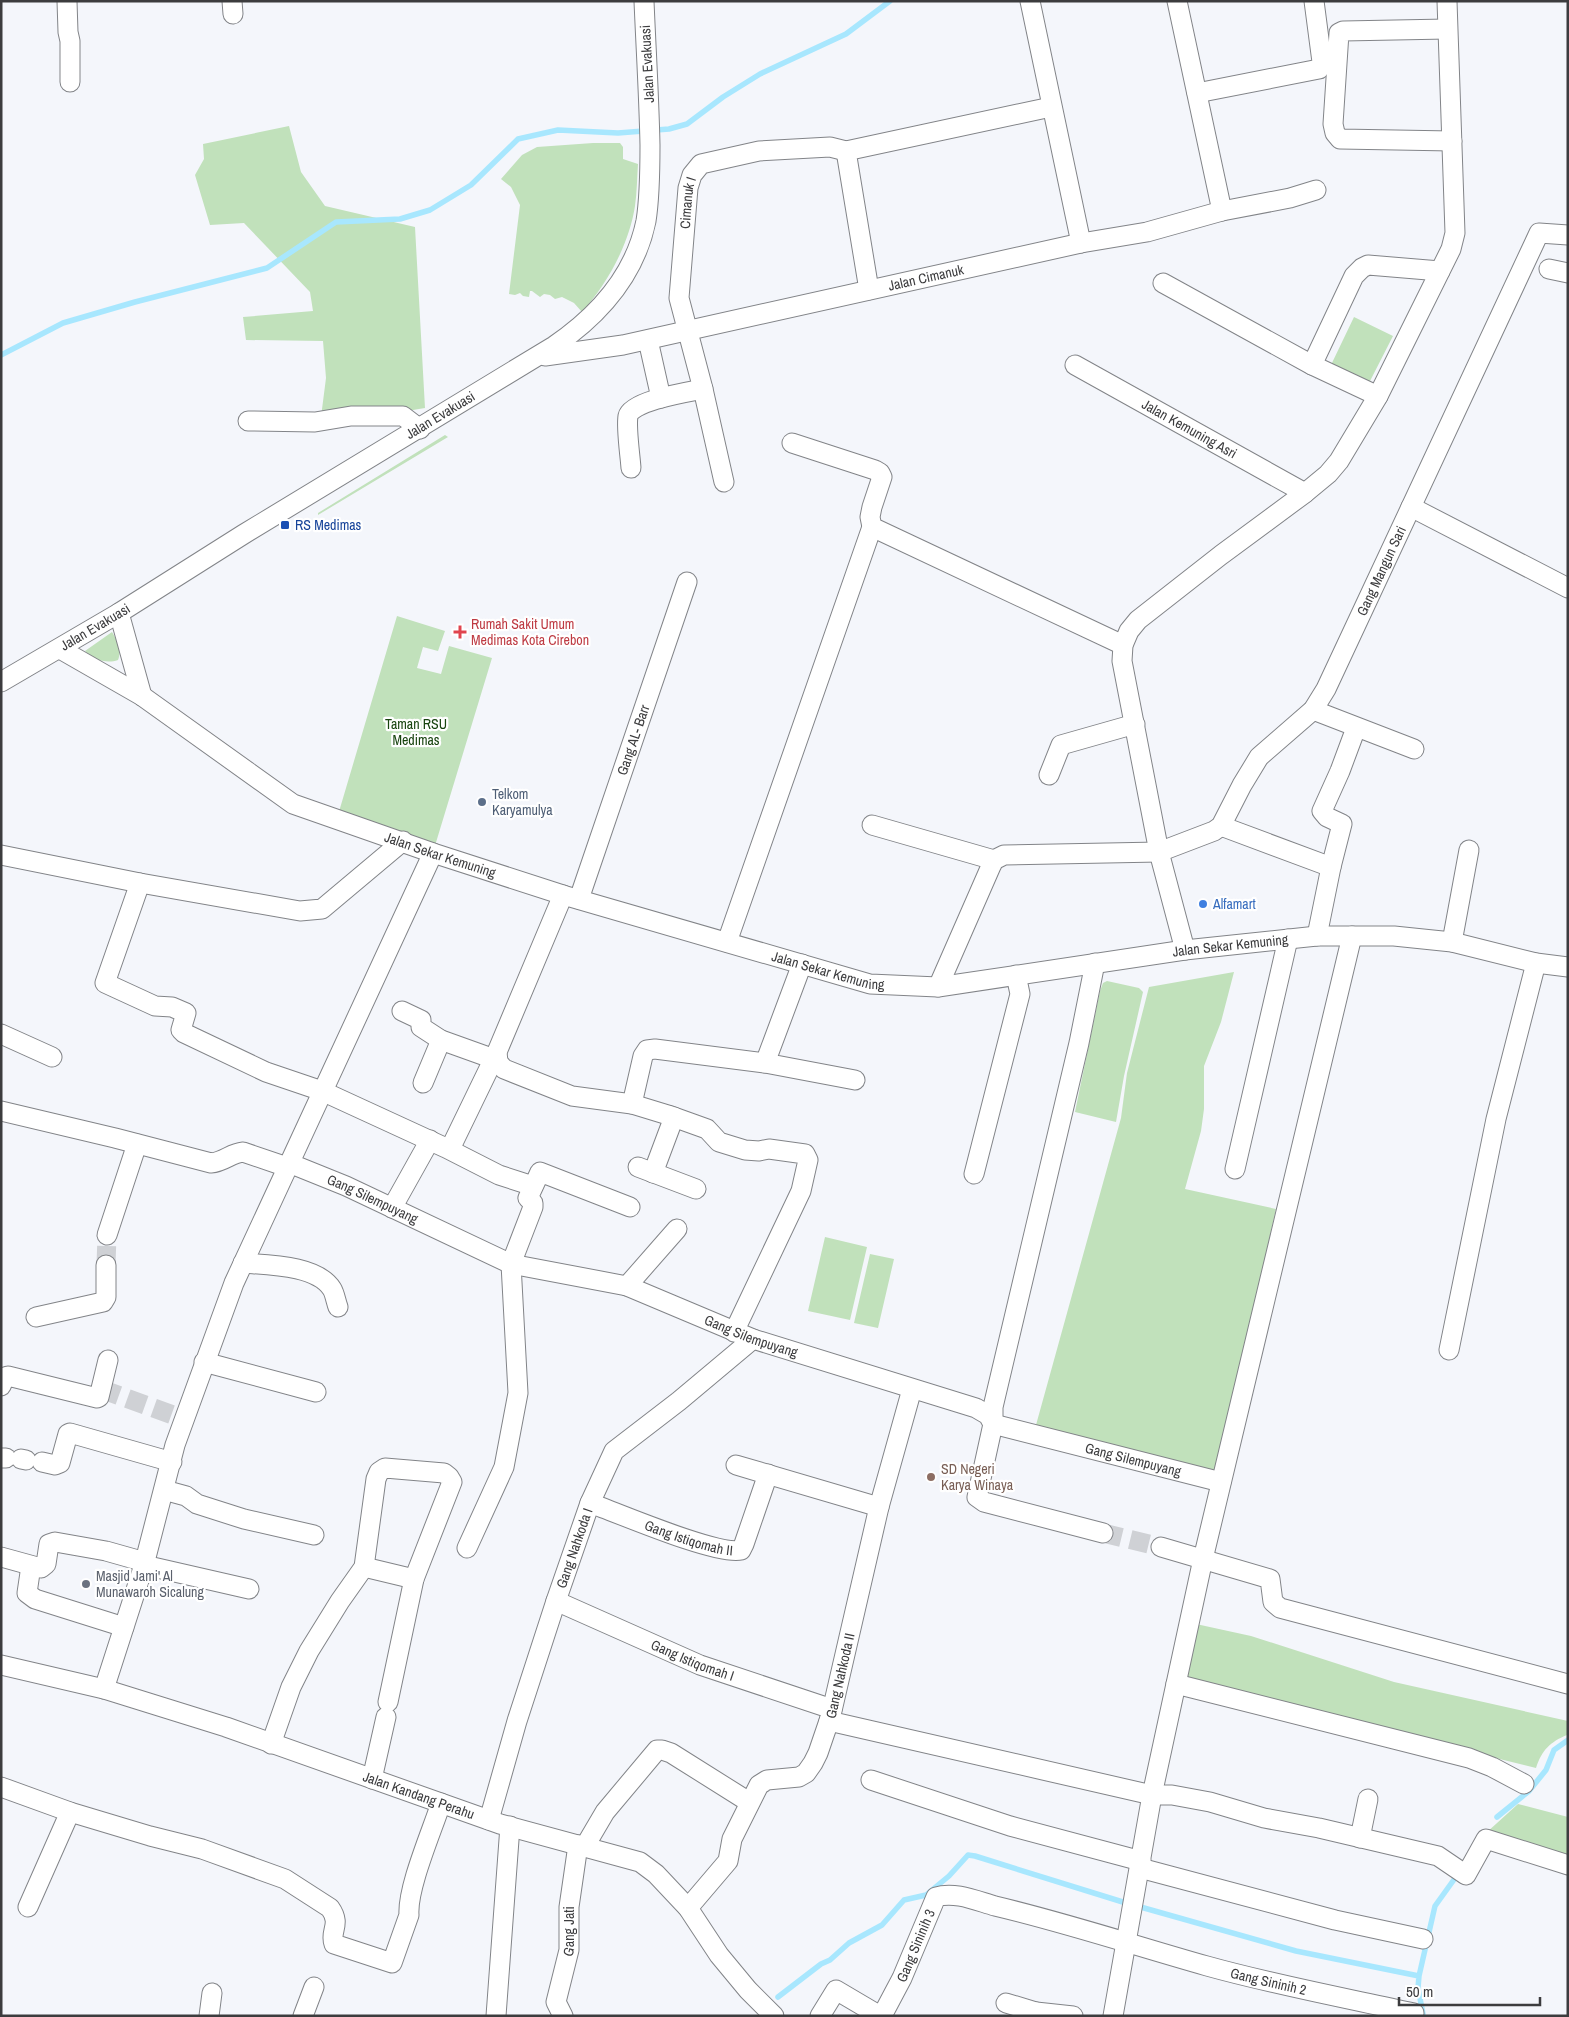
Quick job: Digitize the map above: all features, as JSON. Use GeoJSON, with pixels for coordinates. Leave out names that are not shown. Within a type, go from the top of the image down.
{"type":"FeatureCollection","features":[{"type":"Feature","properties":{"kind":"street"},"geometry":{"type":"LineString","coordinates":[[67,1],[70,41],[70,82]]}},
{"type":"Feature","properties":{"kind":"street","name":"Jalan Evakuasi"},"geometry":{"type":"LineString","coordinates":[[1,682],[60,649],[244,534],[420,429],[568,337],[589,320],[611,295],[625,274],[646,221],[649,195],[650,142],[644,1]]}},
{"type":"Feature","properties":{"kind":"street"},"geometry":{"type":"LineString","coordinates":[[1030,1],[1081,244]]}},
{"type":"Feature","properties":{"kind":"street"},"geometry":{"type":"LineString","coordinates":[[1177,1],[1222,211]]}},
{"type":"Feature","properties":{"kind":"street"},"geometry":{"type":"LineString","coordinates":[[1197,93],[1317,70],[1322,62],[1314,1]]}},
{"type":"Feature","properties":{"kind":"street"},"geometry":{"type":"LineString","coordinates":[[1185,950],[1158,852],[1135,724],[1125,681],[1122,661],[1123,645],[1129,631],[1138,620],[1221,554],[1328,474],[1339,461],[1378,396],[1451,249],[1455,233],[1447,1]]}},
{"type":"Feature","properties":{"kind":"street"},"geometry":{"type":"LineString","coordinates":[[1447,28],[1343,31],[1339,33],[1332,124],[1335,134],[1340,139],[1452,141]]}},
{"type":"Feature","properties":{"kind":"street"},"geometry":{"type":"LineString","coordinates":[[869,290],[846,151],[1051,106]]}},
{"type":"Feature","properties":{"kind":"street","name":"Cimanuk I"},"geometry":{"type":"LineString","coordinates":[[724,482],[703,389],[686,331],[679,298],[688,188],[692,175],[701,164],[759,151],[830,147],[846,151]]}},
{"type":"Feature","properties":{"kind":"street","name":"Jalan Cimanuk"},"geometry":{"type":"LineString","coordinates":[[535,357],[648,340],[1081,244],[1147,232],[1222,211],[1290,198],[1316,190]]}},
{"type":"Feature","properties":{"kind":"street","name":"Gang Mangun Sari"},"geometry":{"type":"LineString","coordinates":[[1221,826],[1259,757],[1313,710],[1326,689],[1539,233],[1568,235]]}},
{"type":"Feature","properties":{"kind":"street"},"geometry":{"type":"LineString","coordinates":[[1312,365],[1354,276],[1362,268],[1368,265],[1440,270]]}},
{"type":"Feature","properties":{"kind":"street"},"geometry":{"type":"LineString","coordinates":[[1549,269],[1568,273]]}},
{"type":"Feature","properties":{"kind":"street"},"geometry":{"type":"LineString","coordinates":[[1163,283],[1312,365],[1378,396]]}},
{"type":"Feature","properties":{"kind":"street"},"geometry":{"type":"LineString","coordinates":[[648,340],[661,398]]}},
{"type":"Feature","properties":{"kind":"street","name":"Jalan Kemuning Asri"},"geometry":{"type":"LineString","coordinates":[[1075,365],[1305,493]]}},
{"type":"Feature","properties":{"kind":"street"},"geometry":{"type":"LineString","coordinates":[[631,468],[628,416],[633,408],[661,398],[703,389]]}},
{"type":"Feature","properties":{"kind":"street"},"geometry":{"type":"LineString","coordinates":[[248,421],[315,422],[352,416],[403,416],[420,429]]}},
{"type":"Feature","properties":{"kind":"street"},"geometry":{"type":"LineString","coordinates":[[727,942],[872,527],[870,517],[882,477],[875,470],[792,443]]}},
{"type":"Feature","properties":{"kind":"street"},"geometry":{"type":"LineString","coordinates":[[1411,507],[1568,588]]}},
{"type":"Feature","properties":{"kind":"street"},"geometry":{"type":"LineString","coordinates":[[872,527],[1123,645]]}},
{"type":"Feature","properties":{"kind":"street","name":"Gang AL- Barr"},"geometry":{"type":"LineString","coordinates":[[450,1150],[571,897],[687,582]]}},
{"type":"Feature","properties":{"kind":"street"},"geometry":{"type":"LineString","coordinates":[[119,613],[142,696]]}},
{"type":"Feature","properties":{"kind":"street","name":"Jalan Sekar Kemuning"},"geometry":{"type":"LineString","coordinates":[[60,649],[142,696],[294,804],[433,853],[571,897],[870,984],[938,986],[1185,950],[1317,936],[1394,936],[1452,942],[1536,963],[1568,968]]}},
{"type":"Feature","properties":{"kind":"street"},"geometry":{"type":"LineString","coordinates":[[1313,710],[1414,749]]}},
{"type":"Feature","properties":{"kind":"street"},"geometry":{"type":"LineString","coordinates":[[1049,775],[1060,745],[1135,724]]}},
{"type":"Feature","properties":{"kind":"street"},"geometry":{"type":"LineString","coordinates":[[1317,936],[1342,824],[1327,817],[1322,811],[1356,728]]}},
{"type":"Feature","properties":{"kind":"street"},"geometry":{"type":"LineString","coordinates":[[872,825],[994,860]]}},
{"type":"Feature","properties":{"kind":"street"},"geometry":{"type":"LineString","coordinates":[[938,986],[994,860],[1004,854],[1158,852],[1214,831],[1221,826],[1331,868]]}},
{"type":"Feature","properties":{"kind":"street"},"geometry":{"type":"LineString","coordinates":[[1,855],[140,883],[300,911],[311,911],[322,909],[403,841]]}},
{"type":"Feature","properties":{"kind":"street"},"geometry":{"type":"LineString","coordinates":[[1452,942],[1469,850]]}},
{"type":"Feature","properties":{"kind":"street"},"geometry":{"type":"LineString","coordinates":[[104,1688],[144,1563],[175,1445],[204,1362],[243,1263],[433,853]]}},
{"type":"Feature","properties":{"kind":"street"},"geometry":{"type":"LineString","coordinates":[[140,883],[105,983],[156,1006],[172,1007],[186,1013],[181,1030],[184,1033],[266,1072],[322,1091],[430,1140],[499,1175],[533,1186]]}},
{"type":"Feature","properties":{"kind":"street"},"geometry":{"type":"LineString","coordinates":[[1113,2016],[1152,1794],[1203,1558],[1352,936]]}},
{"type":"Feature","properties":{"kind":"street"},"geometry":{"type":"LineString","coordinates":[[1235,1169],[1288,939]]}},
{"type":"Feature","properties":{"kind":"street"},"geometry":{"type":"LineString","coordinates":[[1095,963],[1079,1043],[993,1407],[993,1424],[977,1497],[984,1502],[1103,1533]]}},
{"type":"Feature","properties":{"kind":"street"},"geometry":{"type":"LineString","coordinates":[[1449,1350],[1496,1119],[1536,963]]}},
{"type":"Feature","properties":{"kind":"street"},"geometry":{"type":"LineString","coordinates":[[765,1063],[802,964]]}},
{"type":"Feature","properties":{"kind":"street"},"geometry":{"type":"LineString","coordinates":[[974,1174],[1020,994],[1016,975]]}},
{"type":"Feature","properties":{"kind":"street"},"geometry":{"type":"LineString","coordinates":[[402,1011],[422,1020],[421,1027],[441,1040],[495,1055],[504,1069],[572,1096],[632,1104],[674,1117],[707,1129],[719,1142],[745,1150],[759,1151],[769,1149],[805,1154],[808,1160],[800,1191],[734,1332]]}},
{"type":"Feature","properties":{"kind":"street"},"geometry":{"type":"LineString","coordinates":[[1,1034],[52,1056]]}},
{"type":"Feature","properties":{"kind":"street"},"geometry":{"type":"LineString","coordinates":[[423,1083],[441,1040]]}},
{"type":"Feature","properties":{"kind":"street"},"geometry":{"type":"LineString","coordinates":[[632,1104],[643,1056],[647,1050],[655,1049],[765,1063],[855,1080]]}},
{"type":"Feature","properties":{"kind":"street","name":"Gang Silempuyang"},"geometry":{"type":"LineString","coordinates":[[1,1111],[211,1164],[220,1162],[235,1152],[243,1152],[288,1165],[346,1186],[511,1264],[627,1286],[754,1339],[976,1408],[988,1415],[993,1424],[1221,1482]]}},
{"type":"Feature","properties":{"kind":"street"},"geometry":{"type":"LineString","coordinates":[[674,1117],[645,1170],[696,1189]]}},
{"type":"Feature","properties":{"kind":"street"},"geometry":{"type":"LineString","coordinates":[[392,1208],[430,1140]]}},
{"type":"Feature","properties":{"kind":"street"},"geometry":{"type":"LineString","coordinates":[[107,1235],[137,1144]]}},
{"type":"Feature","properties":{"kind":"street"},"geometry":{"type":"LineString","coordinates":[[467,1548],[504,1467],[518,1393],[511,1264],[533,1207],[533,1203],[528,1198],[533,1186],[540,1172],[630,1207]]}},
{"type":"Feature","properties":{"kind":"street"},"geometry":{"type":"LineString","coordinates":[[627,1286],[677,1228]]}},
{"type":"Feature","properties":{"kind":"street"},"geometry":{"type":"LineString","coordinates":[[243,1263],[285,1267],[321,1278],[332,1289],[338,1307]]}},
{"type":"Feature","properties":{"kind":"street"},"geometry":{"type":"LineString","coordinates":[[36,1317],[103,1302],[106,1298],[106,1265]]}},
{"type":"Feature","properties":{"kind":"street","name":"Gang Nahkoda I"},"geometry":{"type":"LineString","coordinates":[[489,1820],[517,1721],[556,1601],[590,1503],[614,1451],[687,1395],[754,1339]]}},
{"type":"Feature","properties":{"kind":"street"},"geometry":{"type":"LineString","coordinates":[[1,1386],[5,1377],[8,1376],[97,1398],[99,1397],[108,1360]]}},
{"type":"Feature","properties":{"kind":"street"},"geometry":{"type":"LineString","coordinates":[[204,1362],[316,1392]]}},
{"type":"Feature","properties":{"kind":"street","name":"Gang Nahkoda II"},"geometry":{"type":"LineString","coordinates":[[688,1908],[728,1861],[732,1839],[759,1785],[767,1780],[799,1777],[806,1773],[813,1763],[830,1715],[879,1507],[912,1389]]}},
{"type":"Feature","properties":{"kind":"street"},"geometry":{"type":"LineString","coordinates":[[19,1459],[55,1465],[60,1463],[69,1433],[172,1462]]}},
{"type":"Feature","properties":{"kind":"street"},"geometry":{"type":"LineString","coordinates":[[736,1465],[879,1507]]}},
{"type":"Feature","properties":{"kind":"street"},"geometry":{"type":"LineString","coordinates":[[271,1744],[291,1686],[309,1651],[364,1567],[379,1472],[385,1468],[444,1473],[452,1482],[414,1579],[372,1779]]}},
{"type":"Feature","properties":{"kind":"street","name":"Gang Istiqomah II"},"geometry":{"type":"LineString","coordinates":[[590,1503],[706,1545],[734,1552],[741,1550],[744,1544],[768,1474]]}},
{"type":"Feature","properties":{"kind":"street"},"geometry":{"type":"LineString","coordinates":[[164,1490],[186,1496],[197,1504],[244,1519],[314,1535]]}},
{"type":"Feature","properties":{"kind":"street"},"geometry":{"type":"LineString","coordinates":[[1,1557],[41,1568],[44,1566],[50,1544],[55,1542],[106,1551],[144,1563],[249,1590]]}},
{"type":"Feature","properties":{"kind":"street"},"geometry":{"type":"LineString","coordinates":[[1161,1547],[1270,1579],[1273,1602],[1280,1608],[1568,1684]]}},
{"type":"Feature","properties":{"kind":"street"},"geometry":{"type":"LineString","coordinates":[[31,1566],[27,1593],[34,1599],[124,1627]]}},
{"type":"Feature","properties":{"kind":"street"},"geometry":{"type":"LineString","coordinates":[[364,1567],[414,1579]]}},
{"type":"Feature","properties":{"kind":"street","name":"Gang Istiqomah I"},"geometry":{"type":"LineString","coordinates":[[556,1601],[700,1665],[830,1715],[1152,1794],[1172,1795],[1210,1802],[1264,1818],[1438,1856],[1466,1875],[1486,1839],[1568,1866]]}},
{"type":"Feature","properties":{"kind":"street","name":"Jalan Kandang Perahu"},"geometry":{"type":"LineString","coordinates":[[1,1665],[104,1688],[226,1727],[489,1820],[640,1862],[656,1874],[688,1908],[719,1954],[748,1990],[774,2016]]}},
{"type":"Feature","properties":{"kind":"street"},"geometry":{"type":"LineString","coordinates":[[1176,1684],[1469,1758],[1492,1767],[1524,1784]]}},
{"type":"Feature","properties":{"kind":"street"},"geometry":{"type":"LineString","coordinates":[[582,1846],[605,1812],[657,1750],[671,1753],[749,1802]]}},
{"type":"Feature","properties":{"kind":"street"},"geometry":{"type":"LineString","coordinates":[[871,1780],[1010,1826],[1140,1864],[1335,1920],[1424,1939]]}},
{"type":"Feature","properties":{"kind":"street"},"geometry":{"type":"LineString","coordinates":[[1,1787],[70,1812],[150,1836],[202,1849],[285,1879],[330,1908],[335,1915],[332,1940],[334,1944],[392,1963],[409,1915],[408,1907],[412,1889],[441,1803]]}},
{"type":"Feature","properties":{"kind":"street"},"geometry":{"type":"LineString","coordinates":[[1360,1838],[1368,1799]]}},
{"type":"Feature","properties":{"kind":"street"},"geometry":{"type":"LineString","coordinates":[[28,1907],[70,1812]]}},
{"type":"Feature","properties":{"kind":"street"},"geometry":{"type":"LineString","coordinates":[[496,2016],[510,1826]]}},
{"type":"Feature","properties":{"kind":"street","name":"Gang Jati"},"geometry":{"type":"LineString","coordinates":[[563,2016],[556,2002],[569,1950],[569,1907],[582,1846]]}},
{"type":"Feature","properties":{"kind":"street","name":"Gang Sininih 3"},"geometry":{"type":"LineString","coordinates":[[820,2016],[836,1990],[875,2013],[880,2014],[884,2012],[902,1978],[936,1897],[944,1895],[965,1898],[1056,1920],[1125,1942]]}},
{"type":"Feature","properties":{"kind":"street","name":"Gang Sininih 2"},"geometry":{"type":"LineString","coordinates":[[1125,1942],[1226,1971],[1299,1989],[1355,2008],[1414,2014]]}},
{"type":"Feature","properties":{"kind":"street"},"geometry":{"type":"LineString","coordinates":[[303,2016],[314,1986]]}},
{"type":"Feature","properties":{"kind":"street"},"geometry":{"type":"LineString","coordinates":[[209,2016],[212,1993]]}},
{"type":"Feature","properties":{"kind":"street"},"geometry":{"type":"LineString","coordinates":[[1006,2003],[1035,2014],[1073,2016]]}},
{"type":"Feature","properties":{"kind":"green space"},"geometry":{"type":"Polygon","coordinates":[[[289,126],[301,172],[325,206],[415,227],[425,408],[401,412],[321,417],[326,378],[323,341],[246,340],[243,317],[313,311],[310,292],[244,223],[210,225],[195,175],[204,159],[203,144],[289,126]]]}},
{"type":"Feature","properties":{"kind":"green space"},"geometry":{"type":"Polygon","coordinates":[[[620,143],[623,147],[623,159],[638,164],[636,201],[632,221],[616,263],[600,289],[582,312],[574,303],[562,297],[555,299],[550,295],[544,294],[540,297],[532,291],[530,291],[529,297],[523,296],[520,293],[515,295],[509,294],[520,205],[511,187],[501,179],[522,155],[537,147],[620,143]]]}},
{"type":"Feature","properties":{"kind":"green space"},"geometry":{"type":"Polygon","coordinates":[[[1354,317],[1393,336],[1369,383],[1331,365],[1354,317]]]}},
{"type":"Feature","properties":{"kind":"green space"},"geometry":{"type":"Polygon","coordinates":[[[445,435],[448,437],[318,515],[318,513],[445,435]]]}},
{"type":"Feature","properties":{"kind":"green space","name":"Taman RSU Medimas"},"geometry":{"type":"Polygon","coordinates":[[[397,616],[445,631],[438,651],[423,647],[417,668],[441,674],[449,646],[492,658],[434,849],[338,815],[397,616]]]}},
{"type":"Feature","properties":{"kind":"green space"},"geometry":{"type":"Polygon","coordinates":[[[112,632],[119,649],[118,660],[109,662],[100,660],[92,657],[85,651],[112,632]]]}},
{"type":"Feature","properties":{"kind":"green space"},"geometry":{"type":"Polygon","coordinates":[[[1234,972],[1221,1022],[1204,1066],[1204,1109],[1201,1131],[1185,1189],[1276,1209],[1216,1475],[1036,1425],[1121,1118],[1127,1073],[1149,987],[1234,972]]]}},
{"type":"Feature","properties":{"kind":"green space"},"geometry":{"type":"Polygon","coordinates":[[[1107,981],[1139,988],[1143,992],[1124,1076],[1116,1122],[1075,1112],[1100,991],[1103,983],[1107,981]]]}},
{"type":"Feature","properties":{"kind":"green space"},"geometry":{"type":"Polygon","coordinates":[[[825,1237],[867,1247],[850,1320],[808,1311],[825,1237]]]}},
{"type":"Feature","properties":{"kind":"green space"},"geometry":{"type":"Polygon","coordinates":[[[870,1254],[894,1259],[878,1328],[854,1323],[870,1254]]]}},
{"type":"Feature","properties":{"kind":"green space"},"geometry":{"type":"Polygon","coordinates":[[[1196,1624],[1251,1636],[1394,1682],[1568,1721],[1567,1735],[1547,1747],[1536,1768],[1183,1681],[1196,1624]]]}},
{"type":"Feature","properties":{"kind":"green space"},"geometry":{"type":"Polygon","coordinates":[[[1518,1804],[1568,1817],[1568,1859],[1486,1833],[1518,1804]]]}},
{"type":"Feature","properties":{"kind":"waterway"},"geometry":{"type":"LineString","coordinates":[[1,355],[63,323],[135,302],[267,268],[336,222],[400,219],[430,210],[471,185],[518,139],[558,130],[618,133],[669,129],[687,124],[723,97],[760,74],[846,34],[890,1]]}},
{"type":"Feature","properties":{"kind":"waterway"},"geometry":{"type":"LineString","coordinates":[[1497,1817],[1529,1791],[1546,1770],[1554,1750],[1568,1740]]}},
{"type":"Feature","properties":{"kind":"waterway"},"geometry":{"type":"LineString","coordinates":[[778,1997],[821,1964],[830,1960],[849,1943],[882,1925],[904,1900],[926,1895],[949,1876],[968,1855],[1126,1903]]}},
{"type":"Feature","properties":{"kind":"waterway"},"geometry":{"type":"LineString","coordinates":[[1423,2014],[1418,1988],[1419,1976],[1435,1906],[1458,1874]]}},
{"type":"Feature","properties":{"kind":"waterway"},"geometry":{"type":"LineString","coordinates":[[1137,1906],[1296,1951],[1419,1976]]}},
{"type":"Feature","properties":{"kind":"tunnel"},"geometry":{"type":"LineString","coordinates":[[106,1265],[107,1235]]}},
{"type":"Feature","properties":{"kind":"tunnel"},"geometry":{"type":"LineString","coordinates":[[101,1389],[184,1419]]}},
{"type":"Feature","properties":{"kind":"tunnel"},"geometry":{"type":"LineString","coordinates":[[1103,1533],[1161,1547]]}},
{"type":"Feature","properties":{"kind":"place","name":"RS Medimas"},"geometry":{"type":"Point","coordinates":[285,525]}},
{"type":"Feature","properties":{"kind":"place","name":"Rumah Sakit Umum Medimas Kota Cirebon"},"geometry":{"type":"Point","coordinates":[460,632]}},
{"type":"Feature","properties":{"kind":"place","name":"Telkom Karyamulya"},"geometry":{"type":"Point","coordinates":[482,802]}},
{"type":"Feature","properties":{"kind":"place","name":"Alfamart"},"geometry":{"type":"Point","coordinates":[1203,904]}},
{"type":"Feature","properties":{"kind":"place","name":"SD Negeri Karya Winaya"},"geometry":{"type":"Point","coordinates":[931,1477]}},
{"type":"Feature","properties":{"kind":"place","name":"Masjid Jami' Al Munawaroh Sicalung"},"geometry":{"type":"Point","coordinates":[86,1584]}}]}
